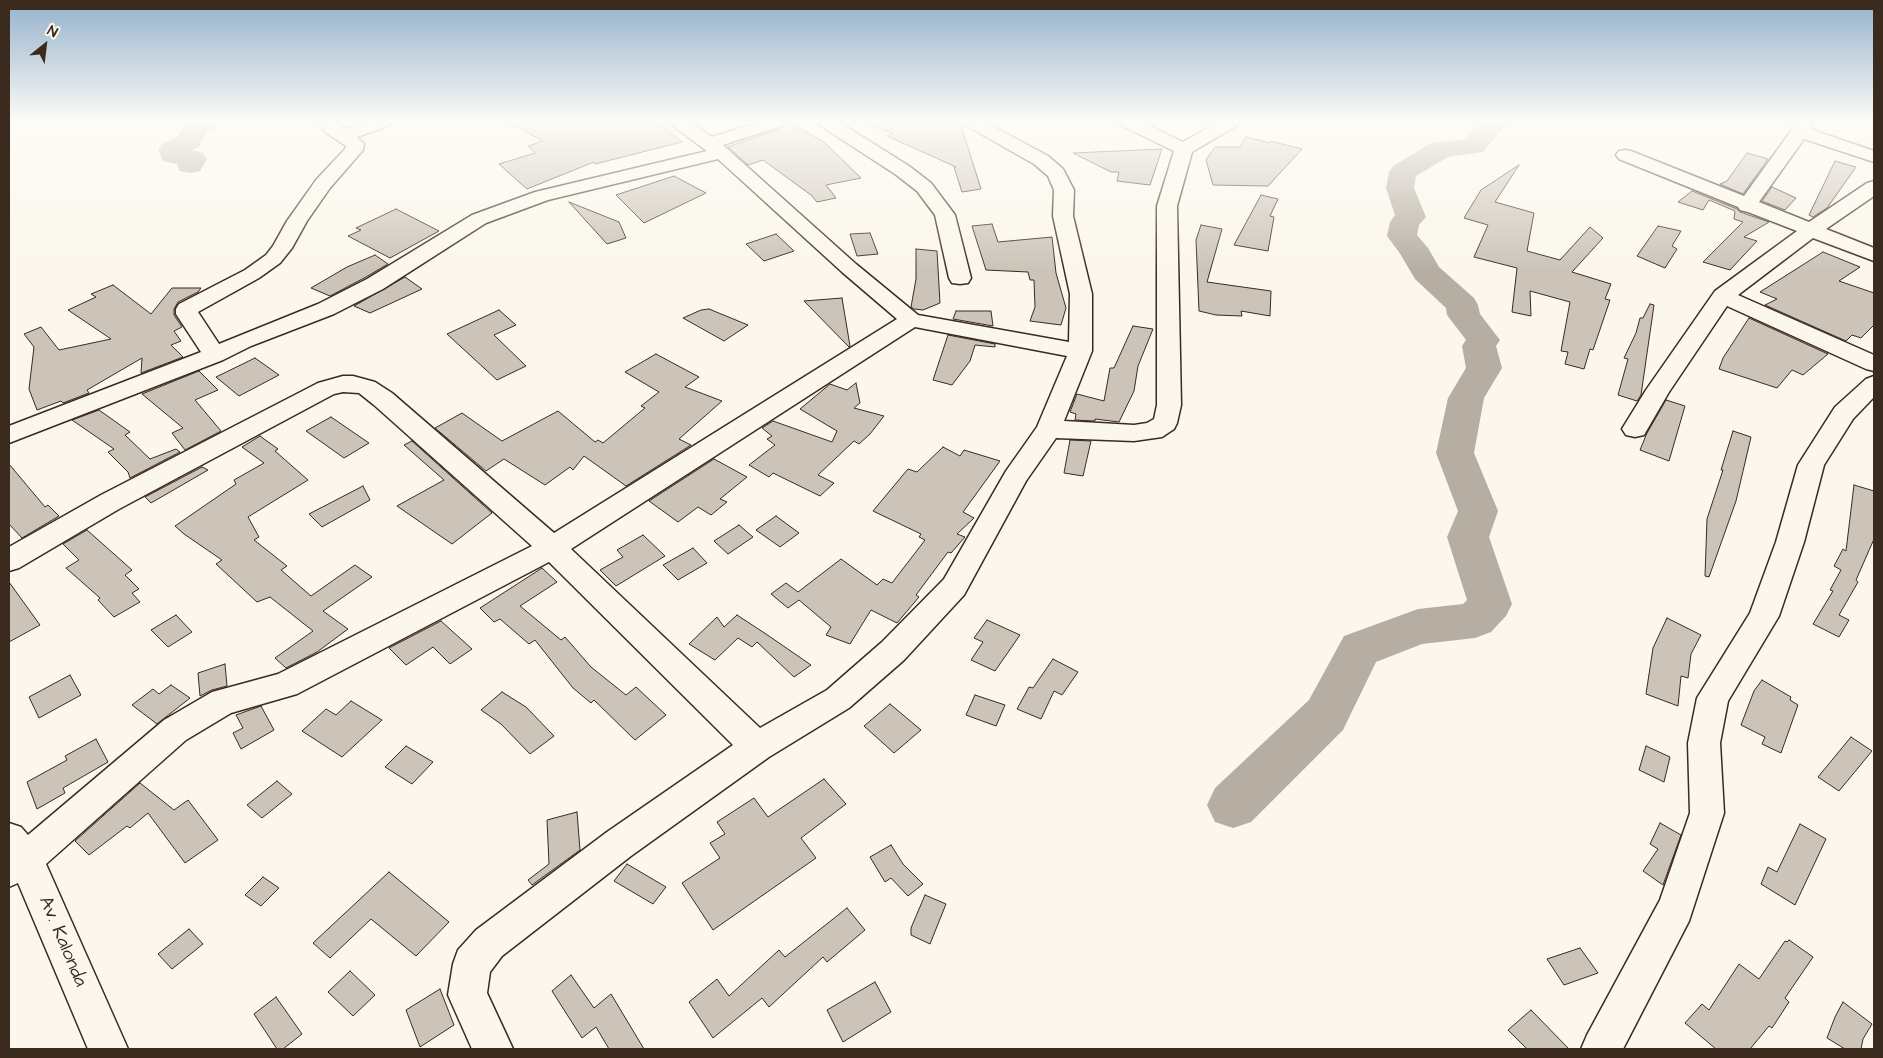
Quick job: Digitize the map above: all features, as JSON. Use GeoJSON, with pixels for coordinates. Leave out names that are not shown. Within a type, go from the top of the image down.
{"type":"FeatureCollection","features":[{"type":"Feature","properties":{"kind":"street"},"geometry":{"type":"LineString","coordinates":[[215,355],[187,314],[187,310],[252,274],[273,258],[282,248],[297,221],[323,184],[335,171]]}},
{"type":"Feature","properties":{"kind":"street"},"geometry":{"type":"LineString","coordinates":[[9,435],[215,355],[243,341],[326,309],[376,284],[479,219],[542,196],[633,171]]}},
{"type":"Feature","properties":{"kind":"street"},"geometry":{"type":"LineString","coordinates":[[741,171],[911,320],[1080,351]]}},
{"type":"Feature","properties":{"kind":"street"},"geometry":{"type":"LineString","coordinates":[[904,171],[924,187],[945,215],[960,278]]}},
{"type":"Feature","properties":{"kind":"street"},"geometry":{"type":"LineString","coordinates":[[493,1049],[467,995],[472,964],[489,943],[618,844],[757,747],[838,699],[893,651],[954,587],[1015,478],[1049,430],[1080,351],[1080,294],[1062,216],[1064,190],[1054,171]]}},
{"type":"Feature","properties":{"kind":"street"},"geometry":{"type":"LineString","coordinates":[[1049,430],[1153,431],[1165,423],[1169,405],[1167,206],[1177,171]]}},
{"type":"Feature","properties":{"kind":"street"},"geometry":{"type":"LineString","coordinates":[[1664,171],[1874,255]]}},
{"type":"Feature","properties":{"kind":"street"},"geometry":{"type":"LineString","coordinates":[[1747,206],[1770,171]]}},
{"type":"Feature","properties":{"kind":"street"},"geometry":{"type":"LineString","coordinates":[[1636,429],[1658,390],[1723,296],[1811,230],[1874,187]]}},
{"type":"Feature","properties":{"kind":"street"},"geometry":{"type":"LineString","coordinates":[[1723,296],[1874,364]]}},
{"type":"Feature","properties":{"kind":"street"},"geometry":{"type":"LineString","coordinates":[[14,856],[175,730],[223,701],[266,691],[286,684],[552,548],[911,320]]}},
{"type":"Feature","properties":{"kind":"street"},"geometry":{"type":"LineString","coordinates":[[9,560],[119,497],[326,388],[343,384],[367,387],[384,399],[552,548],[757,747]]}},
{"type":"Feature","properties":{"kind":"street"},"geometry":{"type":"LineString","coordinates":[[1601,1049],[1676,908],[1707,813],[1704,742],[1713,698],[1764,616],[1790,542],[1811,465],[1844,413],[1874,384]]}},
{"type":"Feature","properties":{"kind":"street","name":"Av. Kalonda"},"geometry":{"type":"LineString","coordinates":[[14,856],[108,1049]]}},
{"type":"Feature","properties":{"kind":"building"},"geometry":{"type":"Polygon","coordinates":[[[507,171],[571,171],[527,189],[507,171]]]}},
{"type":"Feature","properties":{"kind":"building"},"geometry":{"type":"Polygon","coordinates":[[[779,171],[854,171],[861,178],[826,185],[836,198],[817,202],[811,195],[779,171]]]}},
{"type":"Feature","properties":{"kind":"building"},"geometry":{"type":"Polygon","coordinates":[[[955,171],[975,171],[981,189],[962,192],[955,171]]]}},
{"type":"Feature","properties":{"kind":"building"},"geometry":{"type":"Polygon","coordinates":[[[1155,171],[1150,185],[1117,181],[1119,172],[1111,172],[1155,171]]]}},
{"type":"Feature","properties":{"kind":"building"},"geometry":{"type":"Polygon","coordinates":[[[1209,171],[1281,171],[1268,186],[1213,185],[1209,171]]]}},
{"type":"Feature","properties":{"kind":"building"},"geometry":{"type":"Polygon","coordinates":[[[1509,171],[1515,171],[1495,202],[1534,213],[1527,251],[1560,260],[1590,227],[1603,238],[1572,272],[1611,284],[1605,299],[1610,300],[1593,350],[1590,349],[1584,369],[1565,364],[1568,352],[1561,351],[1570,302],[1530,291],[1531,316],[1512,312],[1517,268],[1474,257],[1488,225],[1464,218],[1481,190],[1509,171]]]}},
{"type":"Feature","properties":{"kind":"building"},"geometry":{"type":"Polygon","coordinates":[[[1734,171],[1759,171],[1743,194],[1720,184],[1727,181],[1734,171]]]}},
{"type":"Feature","properties":{"kind":"building"},"geometry":{"type":"Polygon","coordinates":[[[1830,171],[1853,171],[1827,208],[1813,217],[1809,215],[1830,171]]]}},
{"type":"Feature","properties":{"kind":"building"},"geometry":{"type":"Polygon","coordinates":[[[674,176],[706,193],[644,223],[616,195],[674,176]]]}},
{"type":"Feature","properties":{"kind":"building"},"geometry":{"type":"Polygon","coordinates":[[[1772,187],[1796,198],[1785,210],[1762,201],[1772,187]]]}},
{"type":"Feature","properties":{"kind":"building"},"geometry":{"type":"Polygon","coordinates":[[[1692,191],[1737,209],[1740,212],[1769,222],[1744,237],[1757,241],[1730,270],[1703,262],[1743,222],[1734,219],[1735,211],[1709,200],[1703,210],[1678,202],[1692,191]]]}},
{"type":"Feature","properties":{"kind":"building"},"geometry":{"type":"Polygon","coordinates":[[[1261,195],[1278,199],[1270,216],[1274,217],[1268,251],[1234,245],[1261,195]]]}},
{"type":"Feature","properties":{"kind":"building"},"geometry":{"type":"Polygon","coordinates":[[[569,202],[619,222],[626,238],[607,244],[569,202]]]}},
{"type":"Feature","properties":{"kind":"building"},"geometry":{"type":"Polygon","coordinates":[[[396,209],[439,231],[390,258],[348,236],[361,230],[356,228],[396,209]]]}},
{"type":"Feature","properties":{"kind":"building"},"geometry":{"type":"Polygon","coordinates":[[[992,224],[998,242],[1052,237],[1056,273],[1066,308],[1061,325],[1030,321],[1035,307],[1034,280],[1030,280],[1028,272],[986,270],[972,226],[992,224]]]}},
{"type":"Feature","properties":{"kind":"building"},"geometry":{"type":"Polygon","coordinates":[[[1201,225],[1222,229],[1207,282],[1271,291],[1270,316],[1241,311],[1242,316],[1216,315],[1199,311],[1196,240],[1201,225]]]}},
{"type":"Feature","properties":{"kind":"building"},"geometry":{"type":"Polygon","coordinates":[[[1658,226],[1681,231],[1672,246],[1677,249],[1665,268],[1637,256],[1658,226]]]}},
{"type":"Feature","properties":{"kind":"building"},"geometry":{"type":"Polygon","coordinates":[[[870,233],[878,254],[857,256],[850,234],[870,233]]]}},
{"type":"Feature","properties":{"kind":"building"},"geometry":{"type":"Polygon","coordinates":[[[776,234],[794,251],[764,261],[746,244],[776,234]]]}},
{"type":"Feature","properties":{"kind":"building"},"geometry":{"type":"Polygon","coordinates":[[[916,249],[937,251],[940,303],[923,310],[911,307],[916,279],[916,249]]]}},
{"type":"Feature","properties":{"kind":"building"},"geometry":{"type":"Polygon","coordinates":[[[1823,252],[1860,267],[1839,281],[1874,293],[1874,325],[1861,338],[1852,335],[1846,341],[1765,305],[1777,299],[1760,292],[1823,252]]]}},
{"type":"Feature","properties":{"kind":"building"},"geometry":{"type":"Polygon","coordinates":[[[375,255],[388,264],[330,296],[311,288],[347,267],[375,255]]]}},
{"type":"Feature","properties":{"kind":"building"},"geometry":{"type":"Polygon","coordinates":[[[405,277],[422,289],[370,313],[354,306],[405,277]]]}},
{"type":"Feature","properties":{"kind":"building"},"geometry":{"type":"Polygon","coordinates":[[[113,285],[151,314],[172,288],[201,288],[198,292],[178,302],[174,309],[174,315],[182,327],[174,331],[181,341],[171,345],[183,357],[141,373],[142,358],[87,390],[89,393],[37,410],[29,389],[34,347],[24,334],[41,327],[59,350],[111,339],[68,310],[96,297],[91,294],[113,285]]]}},
{"type":"Feature","properties":{"kind":"building"},"geometry":{"type":"Polygon","coordinates":[[[842,298],[850,346],[849,347],[804,301],[842,298]]]}},
{"type":"Feature","properties":{"kind":"building"},"geometry":{"type":"Polygon","coordinates":[[[1650,304],[1654,305],[1641,395],[1637,401],[1618,395],[1628,359],[1624,358],[1636,333],[1640,318],[1643,318],[1650,304]]]}},
{"type":"Feature","properties":{"kind":"building"},"geometry":{"type":"Polygon","coordinates":[[[709,309],[748,325],[724,341],[683,318],[701,310],[709,309]]]}},
{"type":"Feature","properties":{"kind":"building"},"geometry":{"type":"Polygon","coordinates":[[[499,310],[516,325],[494,335],[526,366],[497,380],[447,334],[499,310]]]}},
{"type":"Feature","properties":{"kind":"building"},"geometry":{"type":"Polygon","coordinates":[[[956,311],[991,311],[993,326],[953,319],[956,311]]]}},
{"type":"Feature","properties":{"kind":"building"},"geometry":{"type":"Polygon","coordinates":[[[1749,318],[1828,354],[1803,375],[1792,370],[1777,388],[1719,369],[1723,358],[1749,318]]]}},
{"type":"Feature","properties":{"kind":"building"},"geometry":{"type":"Polygon","coordinates":[[[1133,326],[1153,329],[1138,366],[1134,391],[1119,422],[1095,419],[1095,421],[1075,420],[1076,414],[1070,412],[1077,394],[1104,401],[1110,368],[1114,368],[1133,326]]]}},
{"type":"Feature","properties":{"kind":"building"},"geometry":{"type":"Polygon","coordinates":[[[948,335],[995,344],[995,347],[975,345],[970,361],[952,385],[933,380],[948,335]]]}},
{"type":"Feature","properties":{"kind":"building"},"geometry":{"type":"Polygon","coordinates":[[[656,354],[699,377],[685,387],[722,401],[679,439],[691,445],[626,486],[584,456],[573,470],[570,467],[545,485],[504,459],[486,471],[435,428],[462,413],[502,441],[558,411],[595,442],[598,440],[603,443],[645,408],[641,406],[659,392],[625,372],[656,354]]]}},
{"type":"Feature","properties":{"kind":"building"},"geometry":{"type":"Polygon","coordinates":[[[255,358],[279,375],[239,396],[216,377],[255,358]]]}},
{"type":"Feature","properties":{"kind":"building"},"geometry":{"type":"Polygon","coordinates":[[[199,371],[218,390],[195,400],[221,431],[185,450],[172,433],[183,428],[142,394],[199,371]]]}},
{"type":"Feature","properties":{"kind":"building"},"geometry":{"type":"Polygon","coordinates":[[[856,383],[860,403],[854,408],[884,416],[870,434],[859,444],[854,441],[818,475],[834,483],[820,496],[773,473],[769,477],[749,465],[775,445],[767,439],[772,436],[762,428],[773,421],[832,442],[837,431],[800,409],[830,384],[847,390],[856,383]]]}},
{"type":"Feature","properties":{"kind":"building"},"geometry":{"type":"Polygon","coordinates":[[[1666,400],[1685,406],[1669,461],[1640,450],[1647,433],[1666,400]]]}},
{"type":"Feature","properties":{"kind":"building"},"geometry":{"type":"Polygon","coordinates":[[[99,410],[130,432],[125,435],[150,459],[176,449],[180,452],[130,478],[128,472],[108,452],[114,449],[72,420],[99,410]]]}},
{"type":"Feature","properties":{"kind":"building"},"geometry":{"type":"Polygon","coordinates":[[[331,417],[369,443],[344,458],[306,431],[331,417]]]}},
{"type":"Feature","properties":{"kind":"building"},"geometry":{"type":"Polygon","coordinates":[[[1733,431],[1751,437],[1736,501],[1709,577],[1705,576],[1707,519],[1733,431]]]}},
{"type":"Feature","properties":{"kind":"building"},"geometry":{"type":"Polygon","coordinates":[[[260,436],[278,449],[275,451],[308,480],[248,517],[259,537],[254,540],[287,566],[281,570],[311,596],[355,565],[372,577],[323,611],[348,629],[317,652],[286,668],[275,658],[313,631],[270,597],[257,602],[216,564],[222,560],[175,526],[236,484],[234,480],[264,463],[242,447],[260,436]]]}},
{"type":"Feature","properties":{"kind":"building"},"geometry":{"type":"Polygon","coordinates":[[[1070,440],[1091,441],[1083,476],[1064,473],[1070,440]]]}},
{"type":"Feature","properties":{"kind":"building"},"geometry":{"type":"Polygon","coordinates":[[[412,441],[492,513],[452,544],[397,506],[444,480],[404,445],[412,441]]]}},
{"type":"Feature","properties":{"kind":"building"},"geometry":{"type":"Polygon","coordinates":[[[943,447],[960,456],[964,450],[1000,461],[963,512],[974,518],[957,534],[965,537],[951,553],[948,552],[916,595],[919,597],[897,623],[871,610],[850,644],[826,635],[831,627],[799,600],[788,608],[771,594],[786,583],[798,592],[841,559],[877,585],[883,579],[892,583],[925,540],[919,537],[921,534],[873,511],[908,469],[917,472],[943,447]]]}},
{"type":"Feature","properties":{"kind":"building"},"geometry":{"type":"Polygon","coordinates":[[[714,459],[747,477],[720,499],[727,502],[711,515],[698,507],[678,522],[649,501],[714,459]]]}},
{"type":"Feature","properties":{"kind":"building"},"geometry":{"type":"Polygon","coordinates":[[[9,464],[45,507],[48,505],[59,516],[22,538],[9,524],[9,464]]]}},
{"type":"Feature","properties":{"kind":"building"},"geometry":{"type":"Polygon","coordinates":[[[202,467],[208,470],[151,503],[145,497],[202,467]]]}},
{"type":"Feature","properties":{"kind":"building"},"geometry":{"type":"Polygon","coordinates":[[[1854,485],[1874,491],[1874,539],[1856,580],[1858,582],[1839,615],[1849,620],[1839,637],[1813,624],[1833,591],[1830,590],[1841,570],[1834,566],[1843,549],[1846,551],[1854,485]]]}},
{"type":"Feature","properties":{"kind":"building"},"geometry":{"type":"Polygon","coordinates":[[[363,486],[370,500],[322,527],[309,514],[363,486]]]}},
{"type":"Feature","properties":{"kind":"building"},"geometry":{"type":"Polygon","coordinates":[[[776,516],[799,533],[780,547],[756,530],[776,516]]]}},
{"type":"Feature","properties":{"kind":"building"},"geometry":{"type":"Polygon","coordinates":[[[739,525],[753,537],[728,554],[714,541],[739,525]]]}},
{"type":"Feature","properties":{"kind":"building"},"geometry":{"type":"Polygon","coordinates":[[[87,530],[132,570],[125,575],[139,589],[132,593],[140,602],[114,617],[98,600],[100,598],[66,568],[79,560],[63,544],[87,530]]]}},
{"type":"Feature","properties":{"kind":"building"},"geometry":{"type":"Polygon","coordinates":[[[643,535],[665,556],[616,586],[600,570],[623,557],[617,550],[643,535]]]}},
{"type":"Feature","properties":{"kind":"building"},"geometry":{"type":"Polygon","coordinates":[[[693,548],[707,563],[678,580],[663,565],[693,548]]]}},
{"type":"Feature","properties":{"kind":"building"},"geometry":{"type":"Polygon","coordinates":[[[542,568],[557,582],[520,606],[561,640],[565,637],[591,667],[626,695],[636,687],[666,715],[635,740],[594,700],[591,703],[573,688],[535,640],[529,644],[500,619],[494,622],[480,608],[542,568]]]}},
{"type":"Feature","properties":{"kind":"building"},"geometry":{"type":"Polygon","coordinates":[[[9,582],[40,625],[9,642],[9,582]]]}},
{"type":"Feature","properties":{"kind":"building"},"geometry":{"type":"Polygon","coordinates":[[[176,615],[192,632],[168,647],[151,630],[176,615]]]}},
{"type":"Feature","properties":{"kind":"building"},"geometry":{"type":"Polygon","coordinates":[[[737,615],[811,665],[794,677],[757,642],[752,647],[738,638],[715,660],[689,644],[717,617],[724,627],[737,615]]]}},
{"type":"Feature","properties":{"kind":"building"},"geometry":{"type":"Polygon","coordinates":[[[1667,618],[1701,635],[1691,654],[1688,678],[1681,676],[1678,706],[1646,694],[1653,648],[1667,618]]]}},
{"type":"Feature","properties":{"kind":"building"},"geometry":{"type":"Polygon","coordinates":[[[987,620],[1020,635],[995,671],[971,660],[983,642],[974,638],[987,620]]]}},
{"type":"Feature","properties":{"kind":"building"},"geometry":{"type":"Polygon","coordinates":[[[441,621],[472,649],[450,664],[433,647],[406,665],[389,648],[441,621]]]}},
{"type":"Feature","properties":{"kind":"building"},"geometry":{"type":"Polygon","coordinates":[[[1053,659],[1078,672],[1062,695],[1054,691],[1041,719],[1017,709],[1029,687],[1033,688],[1053,659]]]}},
{"type":"Feature","properties":{"kind":"building"},"geometry":{"type":"Polygon","coordinates":[[[225,664],[227,686],[200,696],[198,673],[225,664]]]}},
{"type":"Feature","properties":{"kind":"building"},"geometry":{"type":"Polygon","coordinates":[[[70,675],[81,695],[39,718],[29,697],[70,675]]]}},
{"type":"Feature","properties":{"kind":"building"},"geometry":{"type":"Polygon","coordinates":[[[1762,680],[1791,697],[1790,700],[1798,705],[1781,753],[1762,744],[1765,737],[1741,725],[1754,691],[1762,680]]]}},
{"type":"Feature","properties":{"kind":"building"},"geometry":{"type":"Polygon","coordinates":[[[171,685],[190,698],[157,724],[132,705],[153,689],[159,694],[171,685]]]}},
{"type":"Feature","properties":{"kind":"building"},"geometry":{"type":"Polygon","coordinates":[[[502,692],[526,707],[554,736],[530,754],[501,724],[481,710],[502,692]]]}},
{"type":"Feature","properties":{"kind":"building"},"geometry":{"type":"Polygon","coordinates":[[[975,695],[1005,705],[996,726],[966,715],[975,695]]]}},
{"type":"Feature","properties":{"kind":"building"},"geometry":{"type":"Polygon","coordinates":[[[351,701],[382,720],[342,757],[302,731],[326,709],[336,715],[351,701]]]}},
{"type":"Feature","properties":{"kind":"building"},"geometry":{"type":"Polygon","coordinates":[[[890,704],[921,730],[894,753],[864,726],[890,704]]]}},
{"type":"Feature","properties":{"kind":"building"},"geometry":{"type":"Polygon","coordinates":[[[261,706],[274,730],[241,749],[233,733],[243,728],[236,715],[261,706]]]}},
{"type":"Feature","properties":{"kind":"building"},"geometry":{"type":"Polygon","coordinates":[[[1851,737],[1872,751],[1839,791],[1818,777],[1851,737]]]}},
{"type":"Feature","properties":{"kind":"building"},"geometry":{"type":"Polygon","coordinates":[[[96,739],[108,762],[63,788],[65,793],[37,809],[27,782],[67,760],[65,756],[96,739]]]}},
{"type":"Feature","properties":{"kind":"building"},"geometry":{"type":"Polygon","coordinates":[[[406,746],[433,762],[412,784],[385,767],[406,746]]]}},
{"type":"Feature","properties":{"kind":"building"},"geometry":{"type":"Polygon","coordinates":[[[1646,746],[1670,757],[1664,782],[1639,770],[1646,746]]]}},
{"type":"Feature","properties":{"kind":"building"},"geometry":{"type":"Polygon","coordinates":[[[824,779],[846,804],[801,838],[816,858],[713,930],[682,883],[720,858],[710,843],[725,834],[717,822],[754,798],[768,817],[824,779]]]}},
{"type":"Feature","properties":{"kind":"building"},"geometry":{"type":"Polygon","coordinates":[[[277,781],[292,794],[262,818],[247,805],[277,781]]]}},
{"type":"Feature","properties":{"kind":"building"},"geometry":{"type":"Polygon","coordinates":[[[140,783],[174,810],[188,800],[218,840],[185,863],[148,813],[130,828],[127,826],[89,855],[75,841],[140,783]]]}},
{"type":"Feature","properties":{"kind":"building"},"geometry":{"type":"Polygon","coordinates":[[[577,812],[580,850],[532,885],[528,880],[549,864],[547,820],[577,812]]]}},
{"type":"Feature","properties":{"kind":"building"},"geometry":{"type":"Polygon","coordinates":[[[1660,823],[1681,835],[1663,885],[1643,871],[1658,849],[1650,844],[1660,823]]]}},
{"type":"Feature","properties":{"kind":"building"},"geometry":{"type":"Polygon","coordinates":[[[1800,824],[1826,839],[1795,905],[1761,884],[1768,867],[1777,872],[1800,824]]]}},
{"type":"Feature","properties":{"kind":"building"},"geometry":{"type":"Polygon","coordinates":[[[891,845],[903,864],[923,884],[908,896],[891,878],[885,882],[870,857],[891,845]]]}},
{"type":"Feature","properties":{"kind":"building"},"geometry":{"type":"Polygon","coordinates":[[[627,864],[666,887],[653,904],[614,881],[627,864]]]}},
{"type":"Feature","properties":{"kind":"building"},"geometry":{"type":"Polygon","coordinates":[[[389,872],[449,922],[416,956],[371,919],[330,958],[313,943],[389,872]]]}},
{"type":"Feature","properties":{"kind":"building"},"geometry":{"type":"Polygon","coordinates":[[[263,877],[279,888],[261,906],[245,895],[263,877]]]}},
{"type":"Feature","properties":{"kind":"building"},"geometry":{"type":"Polygon","coordinates":[[[925,895],[946,904],[930,944],[911,935],[911,928],[925,895]]]}},
{"type":"Feature","properties":{"kind":"building"},"geometry":{"type":"Polygon","coordinates":[[[847,908],[865,930],[827,962],[823,957],[769,1007],[762,998],[713,1038],[689,1002],[717,979],[729,996],[779,950],[785,957],[847,908]]]}},
{"type":"Feature","properties":{"kind":"building"},"geometry":{"type":"Polygon","coordinates":[[[189,929],[203,944],[172,969],[158,954],[189,929]]]}},
{"type":"Feature","properties":{"kind":"building"},"geometry":{"type":"Polygon","coordinates":[[[1789,940],[1813,957],[1785,998],[1789,1002],[1772,1028],[1769,1026],[1750,1049],[1716,1049],[1685,1023],[1702,1004],[1709,1010],[1739,964],[1759,979],[1785,941],[1789,940]]]}},
{"type":"Feature","properties":{"kind":"building"},"geometry":{"type":"Polygon","coordinates":[[[1580,948],[1598,973],[1564,985],[1547,959],[1580,948]]]}},
{"type":"Feature","properties":{"kind":"building"},"geometry":{"type":"Polygon","coordinates":[[[350,971],[375,995],[353,1016],[328,992],[350,971]]]}},
{"type":"Feature","properties":{"kind":"building"},"geometry":{"type":"Polygon","coordinates":[[[571,975],[594,1008],[611,994],[644,1049],[609,1049],[596,1027],[582,1038],[552,991],[571,975]]]}},
{"type":"Feature","properties":{"kind":"building"},"geometry":{"type":"Polygon","coordinates":[[[875,982],[891,1012],[843,1042],[827,1010],[875,982]]]}},
{"type":"Feature","properties":{"kind":"building"},"geometry":{"type":"Polygon","coordinates":[[[440,989],[454,1025],[420,1047],[406,1010],[440,989]]]}},
{"type":"Feature","properties":{"kind":"building"},"geometry":{"type":"Polygon","coordinates":[[[276,997],[302,1034],[283,1049],[277,1049],[254,1014],[276,997]]]}},
{"type":"Feature","properties":{"kind":"building"},"geometry":{"type":"Polygon","coordinates":[[[1843,1002],[1872,1024],[1863,1039],[1861,1049],[1845,1049],[1827,1038],[1843,1002]]]}},
{"type":"Feature","properties":{"kind":"building"},"geometry":{"type":"Polygon","coordinates":[[[1531,1010],[1569,1049],[1527,1049],[1508,1030],[1531,1010]]]}},
{"type":"Feature","properties":{"kind":"waterway"},"geometry":{"type":"LineString","coordinates":[[1233,805],[1326,715],[1360,649],[1418,627],[1475,620],[1490,604],[1468,537],[1478,511],[1455,453],[1466,398],[1484,368],[1479,346],[1483,340],[1464,315],[1462,305],[1426,272],[1413,248],[1402,236],[1405,222],[1411,217],[1400,188],[1404,171]]}}]}
